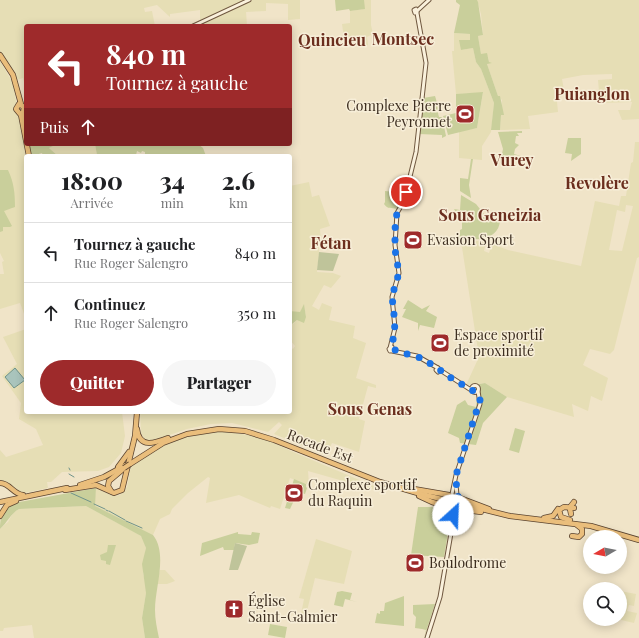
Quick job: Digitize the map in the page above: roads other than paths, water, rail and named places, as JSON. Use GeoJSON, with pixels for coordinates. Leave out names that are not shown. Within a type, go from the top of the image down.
{"type":"FeatureCollection","features":[{"type":"Feature","properties":{"kind":"highway"},"geometry":{"type":"LineString","coordinates":[[0,56],[13,75],[23,108]]}},
{"type":"Feature","properties":{"kind":"highway"},"geometry":{"type":"LineString","coordinates":[[136,414],[138,435],[144,442],[153,443],[183,434]]}},
{"type":"Feature","properties":{"kind":"highway"},"geometry":{"type":"LineString","coordinates":[[128,465],[109,480],[108,486],[111,491],[118,491],[122,487],[133,436],[136,414]]}},
{"type":"Feature","properties":{"kind":"highway"},"geometry":{"type":"LineString","coordinates":[[59,490],[96,485],[113,493],[122,490],[134,441],[136,414]]}},
{"type":"Feature","properties":{"kind":"highway","name":"Rocade Est"},"geometry":{"type":"LineString","coordinates":[[0,502],[22,499],[90,482],[128,465],[162,442],[183,434],[214,428],[251,431],[390,484]]}},
{"type":"Feature","properties":{"kind":"highway","name":"Rocade Est"},"geometry":{"type":"LineString","coordinates":[[0,502],[96,482],[128,465],[156,447],[181,436],[205,430],[231,430],[268,438],[390,484],[500,514],[573,522]]}},
{"type":"Feature","properties":{"kind":"highway"},"geometry":{"type":"LineString","coordinates":[[90,482],[121,465],[128,454],[133,436]]}},
{"type":"Feature","properties":{"kind":"highway"},"geometry":{"type":"LineString","coordinates":[[0,484],[7,484],[20,495],[33,495]]}},
{"type":"Feature","properties":{"kind":"highway"},"geometry":{"type":"LineString","coordinates":[[0,484],[7,486],[10,492],[7,497],[0,502]]}},
{"type":"Feature","properties":{"kind":"highway"},"geometry":{"type":"LineString","coordinates":[[390,484],[449,495]]}},
{"type":"Feature","properties":{"kind":"highway"},"geometry":{"type":"LineString","coordinates":[[390,484],[432,502],[447,506]]}},
{"type":"Feature","properties":{"kind":"highway"},"geometry":{"type":"LineString","coordinates":[[460,498],[500,514]]}},
{"type":"Feature","properties":{"kind":"highway"},"geometry":{"type":"LineString","coordinates":[[0,516],[7,505],[22,499]]}},
{"type":"Feature","properties":{"kind":"highway"},"geometry":{"type":"LineString","coordinates":[[572,509],[574,502]]}},
{"type":"Feature","properties":{"kind":"highway"},"geometry":{"type":"LineString","coordinates":[[542,519],[553,516],[561,507],[572,509]]}},
{"type":"Feature","properties":{"kind":"highway"},"geometry":{"type":"LineString","coordinates":[[567,521],[561,518],[559,513],[561,508],[572,509]]}},
{"type":"Feature","properties":{"kind":"highway"},"geometry":{"type":"LineString","coordinates":[[457,509],[500,514]]}},
{"type":"Feature","properties":{"kind":"highway"},"geometry":{"type":"LineString","coordinates":[[573,522],[589,524],[639,539]]}},
{"type":"Feature","properties":{"kind":"highway"},"geometry":{"type":"LineString","coordinates":[[573,522],[604,530]]}},
{"type":"Feature","properties":{"kind":"highway"},"geometry":{"type":"LineString","coordinates":[[573,522],[580,527],[583,532]]}},
{"type":"Feature","properties":{"kind":"highway"},"geometry":{"type":"LineString","coordinates":[[588,530],[590,528],[601,530]]}},
{"type":"Feature","properties":{"kind":"highway"},"geometry":{"type":"LineString","coordinates":[[627,536],[639,539]]}},
{"type":"Feature","properties":{"kind":"main road"},"geometry":{"type":"LineString","coordinates":[[198,24],[249,0]]}},
{"type":"Feature","properties":{"kind":"main road"},"geometry":{"type":"LineString","coordinates":[[429,0],[416,12],[426,63],[416,152],[411,166],[404,201],[397,212],[395,250],[399,273],[392,296],[395,315],[392,349],[421,358],[446,375],[472,388],[479,397],[479,406],[449,495],[447,506],[452,528]]}},
{"type":"Feature","properties":{"kind":"main road"},"geometry":{"type":"LineString","coordinates":[[472,388],[477,386],[476,392]]}},
{"type":"Feature","properties":{"kind":"main road"},"geometry":{"type":"LineString","coordinates":[[427,638],[440,597],[452,528],[460,498],[457,472]]}},
{"type":"Feature","properties":{"kind":"main road"},"geometry":{"type":"LineString","coordinates":[[449,495],[460,498]]}},
{"type":"Feature","properties":{"kind":"main road"},"geometry":{"type":"LineString","coordinates":[[447,506],[457,509]]}},
{"type":"Feature","properties":{"kind":"water"},"geometry":{"type":"Polygon","coordinates":[[[15,368],[24,381],[14,388],[5,377],[15,368]]]}},
{"type":"Feature","properties":{"kind":"waterway"},"geometry":{"type":"LineString","coordinates":[[69,474],[74,477]]}},
{"type":"Feature","properties":{"kind":"waterway"},"geometry":{"type":"LineString","coordinates":[[71,493],[91,502]]}},
{"type":"Feature","properties":{"kind":"waterway"},"geometry":{"type":"LineString","coordinates":[[94,504],[105,509]]}},
{"type":"Feature","properties":{"kind":"waterway"},"geometry":{"type":"LineString","coordinates":[[109,511],[125,520]]}},
{"type":"Feature","properties":{"kind":"waterway"},"geometry":{"type":"LineString","coordinates":[[126,521],[142,528]]}},
{"type":"Feature","properties":{"kind":"place","name":"Complexe Pierre Peyronnet"},"geometry":{"type":"Point","coordinates":[465,114]}},
{"type":"Feature","properties":{"kind":"place","name":"Evasion Sport"},"geometry":{"type":"Point","coordinates":[413,240]}},
{"type":"Feature","properties":{"kind":"place","name":"Espace sportif de proximité"},"geometry":{"type":"Point","coordinates":[440,343]}},
{"type":"Feature","properties":{"kind":"place","name":"Complexe sportif du Raquin"},"geometry":{"type":"Point","coordinates":[294,493]}},
{"type":"Feature","properties":{"kind":"place","name":"Boulodrome"},"geometry":{"type":"Point","coordinates":[415,563]}},
{"type":"Feature","properties":{"kind":"place","name":"Église Saint-Galmier"},"geometry":{"type":"Point","coordinates":[234,609]}},
{"type":"Feature","properties":{"kind":"district","name":"Montsec"},"geometry":{"type":"Point","coordinates":[403,39]}},
{"type":"Feature","properties":{"kind":"district","name":"Quincieu"},"geometry":{"type":"Point","coordinates":[332,40]}},
{"type":"Feature","properties":{"kind":"district","name":"Puianglon"},"geometry":{"type":"Point","coordinates":[592,94]}},
{"type":"Feature","properties":{"kind":"district","name":"Vurey"},"geometry":{"type":"Point","coordinates":[512,160]}},
{"type":"Feature","properties":{"kind":"district","name":"Revolère"},"geometry":{"type":"Point","coordinates":[597,183]}},
{"type":"Feature","properties":{"kind":"district","name":"Sous Geneizia"},"geometry":{"type":"Point","coordinates":[490,215]}},
{"type":"Feature","properties":{"kind":"district","name":"Fétan"},"geometry":{"type":"Point","coordinates":[331,243]}},
{"type":"Feature","properties":{"kind":"district","name":"Sous Genas"},"geometry":{"type":"Point","coordinates":[370,409]}}]}
